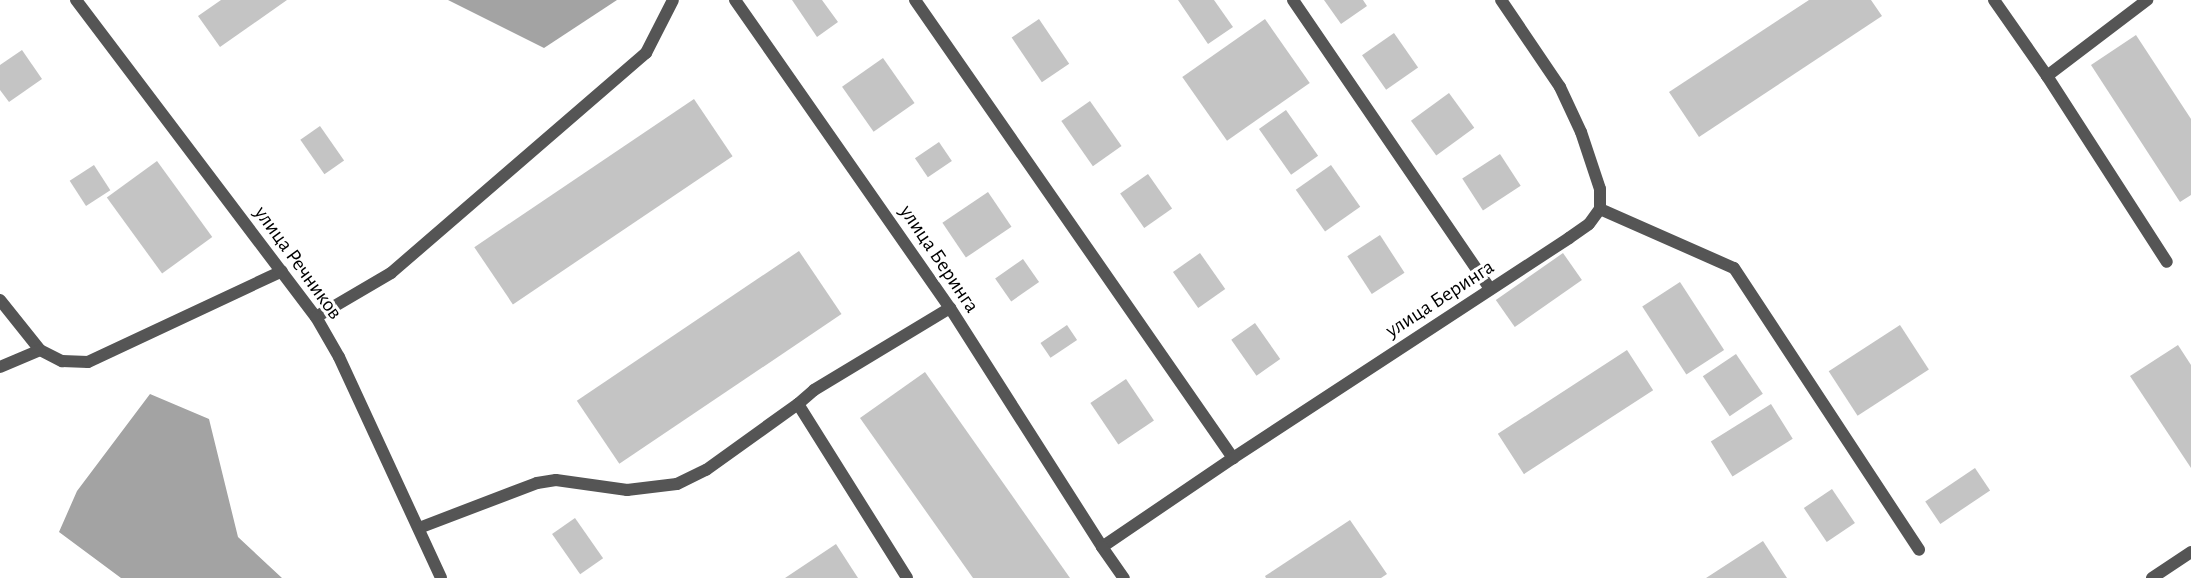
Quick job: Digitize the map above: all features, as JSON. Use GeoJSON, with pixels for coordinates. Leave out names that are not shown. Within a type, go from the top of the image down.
{"type":"FeatureCollection","features":[{"type":"Feature","properties":{"kind":"street","name":"улица Речников"},"geometry":{"type":"LineString","coordinates":[[76,0],[316,317],[339,357],[441,578]]}},
{"type":"Feature","properties":{"kind":"street"},"geometry":{"type":"LineString","coordinates":[[316,317],[391,273],[646,53],[673,0]]}},
{"type":"Feature","properties":{"kind":"street","name":"улица Беринга"},"geometry":{"type":"LineString","coordinates":[[735,0],[950,308],[1124,578]]}},
{"type":"Feature","properties":{"kind":"street"},"geometry":{"type":"LineString","coordinates":[[915,0],[1233,458]]}},
{"type":"Feature","properties":{"kind":"street"},"geometry":{"type":"LineString","coordinates":[[1293,0],[1490,289]]}},
{"type":"Feature","properties":{"kind":"street"},"geometry":{"type":"LineString","coordinates":[[1502,0],[1560,87],[1577,123],[1600,189],[1600,209],[1734,268],[1919,550]]}},
{"type":"Feature","properties":{"kind":"street"},"geometry":{"type":"LineString","coordinates":[[1994,0],[2047,76],[2167,262]]}},
{"type":"Feature","properties":{"kind":"street"},"geometry":{"type":"LineString","coordinates":[[2047,76],[2147,0]]}},
{"type":"Feature","properties":{"kind":"street","name":"улица Беринга"},"geometry":{"type":"LineString","coordinates":[[1102,547],[1233,458],[1569,238],[1589,224],[1600,209]]}},
{"type":"Feature","properties":{"kind":"street"},"geometry":{"type":"LineString","coordinates":[[0,300],[40,350],[62,361],[88,362],[282,271]]}},
{"type":"Feature","properties":{"kind":"street"},"geometry":{"type":"LineString","coordinates":[[419,528],[537,483],[556,480],[627,490],[677,484],[706,470],[814,390],[950,308]]}},
{"type":"Feature","properties":{"kind":"street"},"geometry":{"type":"LineString","coordinates":[[0,367],[40,350]]}},
{"type":"Feature","properties":{"kind":"street"},"geometry":{"type":"LineString","coordinates":[[798,404],[907,578]]}},
{"type":"Feature","properties":{"kind":"street"},"geometry":{"type":"LineString","coordinates":[[2152,578],[2191,552]]}},
{"type":"Feature","properties":{"kind":"shaded area"},"geometry":{"type":"Polygon","coordinates":[[[448,0],[617,0],[544,48],[448,0]]]}},
{"type":"Feature","properties":{"kind":"shaded area"},"geometry":{"type":"Polygon","coordinates":[[[150,394],[209,419],[238,537],[282,578],[121,578],[59,532],[77,491],[150,394]]]}},
{"type":"Feature","properties":{"kind":"building"},"geometry":{"type":"Polygon","coordinates":[[[221,0],[287,0],[220,47],[198,16],[221,0]]]}},
{"type":"Feature","properties":{"kind":"building"},"geometry":{"type":"Polygon","coordinates":[[[792,0],[822,0],[838,22],[817,37],[792,0]]]}},
{"type":"Feature","properties":{"kind":"building"},"geometry":{"type":"Polygon","coordinates":[[[1178,0],[1214,0],[1233,27],[1208,44],[1178,0]]]}},
{"type":"Feature","properties":{"kind":"building"},"geometry":{"type":"Polygon","coordinates":[[[1324,0],[1363,0],[1367,6],[1341,24],[1324,0]]]}},
{"type":"Feature","properties":{"kind":"building"},"geometry":{"type":"Polygon","coordinates":[[[1809,0],[1871,0],[1882,16],[1699,137],[1669,92],[1809,0]]]}},
{"type":"Feature","properties":{"kind":"building"},"geometry":{"type":"Polygon","coordinates":[[[1039,19],[1069,64],[1042,82],[1012,37],[1039,19]]]}},
{"type":"Feature","properties":{"kind":"building"},"geometry":{"type":"Polygon","coordinates":[[[1265,19],[1310,83],[1227,141],[1182,77],[1265,19]]]}},
{"type":"Feature","properties":{"kind":"building"},"geometry":{"type":"Polygon","coordinates":[[[1394,33],[1418,67],[1386,90],[1362,55],[1394,33]]]}},
{"type":"Feature","properties":{"kind":"building"},"geometry":{"type":"Polygon","coordinates":[[[2136,35],[2191,119],[2191,195],[2180,202],[2091,65],[2136,35]]]}},
{"type":"Feature","properties":{"kind":"building"},"geometry":{"type":"Polygon","coordinates":[[[22,50],[42,79],[9,102],[0,90],[0,65],[22,50]]]}},
{"type":"Feature","properties":{"kind":"building"},"geometry":{"type":"Polygon","coordinates":[[[883,58],[915,103],[874,132],[842,87],[883,58]]]}},
{"type":"Feature","properties":{"kind":"building"},"geometry":{"type":"Polygon","coordinates":[[[1449,93],[1474,128],[1436,155],[1411,121],[1449,93]]]}},
{"type":"Feature","properties":{"kind":"building"},"geometry":{"type":"Polygon","coordinates":[[[694,99],[733,156],[513,304],[474,247],[694,99]]]}},
{"type":"Feature","properties":{"kind":"building"},"geometry":{"type":"Polygon","coordinates":[[[1090,101],[1122,146],[1093,166],[1061,121],[1090,101]]]}},
{"type":"Feature","properties":{"kind":"building"},"geometry":{"type":"Polygon","coordinates":[[[1286,110],[1318,156],[1291,175],[1259,129],[1286,110]]]}},
{"type":"Feature","properties":{"kind":"building"},"geometry":{"type":"Polygon","coordinates":[[[320,126],[344,160],[324,174],[300,140],[320,126]]]}},
{"type":"Feature","properties":{"kind":"building"},"geometry":{"type":"Polygon","coordinates":[[[939,142],[952,161],[928,177],[915,158],[939,142]]]}},
{"type":"Feature","properties":{"kind":"building"},"geometry":{"type":"Polygon","coordinates":[[[1500,154],[1521,186],[1483,210],[1462,179],[1500,154]]]}},
{"type":"Feature","properties":{"kind":"building"},"geometry":{"type":"Polygon","coordinates":[[[157,161],[212,237],[162,273],[107,197],[157,161]]]}},
{"type":"Feature","properties":{"kind":"building"},"geometry":{"type":"Polygon","coordinates":[[[94,165],[110,190],[86,206],[70,181],[94,165]]]}},
{"type":"Feature","properties":{"kind":"building"},"geometry":{"type":"Polygon","coordinates":[[[1331,165],[1360,207],[1325,231],[1296,190],[1331,165]]]}},
{"type":"Feature","properties":{"kind":"building"},"geometry":{"type":"Polygon","coordinates":[[[1148,174],[1172,208],[1144,228],[1120,194],[1148,174]]]}},
{"type":"Feature","properties":{"kind":"building"},"geometry":{"type":"Polygon","coordinates":[[[988,192],[1011,227],[966,258],[942,223],[988,192]]]}},
{"type":"Feature","properties":{"kind":"building"},"geometry":{"type":"Polygon","coordinates":[[[1380,235],[1405,273],[1372,294],[1347,256],[1380,235]]]}},
{"type":"Feature","properties":{"kind":"building"},"geometry":{"type":"Polygon","coordinates":[[[799,251],[841,314],[619,464],[577,401],[799,251]]]}},
{"type":"Feature","properties":{"kind":"building"},"geometry":{"type":"Polygon","coordinates":[[[1200,253],[1225,289],[1198,308],[1173,272],[1200,253]]]}},
{"type":"Feature","properties":{"kind":"building"},"geometry":{"type":"Polygon","coordinates":[[[1563,253],[1582,280],[1515,327],[1496,300],[1563,253]]]}},
{"type":"Feature","properties":{"kind":"building"},"geometry":{"type":"Polygon","coordinates":[[[1023,259],[1039,282],[1011,301],[995,279],[1023,259]]]}},
{"type":"Feature","properties":{"kind":"building"},"geometry":{"type":"Polygon","coordinates":[[[1680,282],[1724,350],[1686,374],[1642,307],[1680,282]]]}},
{"type":"Feature","properties":{"kind":"building"},"geometry":{"type":"Polygon","coordinates":[[[1255,323],[1280,359],[1256,376],[1231,340],[1255,323]]]}},
{"type":"Feature","properties":{"kind":"building"},"geometry":{"type":"Polygon","coordinates":[[[1067,325],[1077,340],[1051,358],[1040,343],[1067,325]]]}},
{"type":"Feature","properties":{"kind":"building"},"geometry":{"type":"Polygon","coordinates":[[[1900,325],[1929,369],[1858,416],[1829,371],[1900,325]]]}},
{"type":"Feature","properties":{"kind":"building"},"geometry":{"type":"Polygon","coordinates":[[[2178,345],[2191,365],[2191,468],[2130,376],[2178,345]]]}},
{"type":"Feature","properties":{"kind":"building"},"geometry":{"type":"Polygon","coordinates":[[[1627,350],[1653,390],[1524,474],[1498,434],[1627,350]]]}},
{"type":"Feature","properties":{"kind":"building"},"geometry":{"type":"Polygon","coordinates":[[[1736,354],[1763,394],[1730,416],[1703,376],[1736,354]]]}},
{"type":"Feature","properties":{"kind":"building"},"geometry":{"type":"Polygon","coordinates":[[[925,372],[1070,578],[973,578],[860,418],[925,372]]]}},
{"type":"Feature","properties":{"kind":"building"},"geometry":{"type":"Polygon","coordinates":[[[1126,379],[1154,420],[1118,444],[1090,403],[1126,379]]]}},
{"type":"Feature","properties":{"kind":"building"},"geometry":{"type":"Polygon","coordinates":[[[1771,404],[1793,439],[1733,476],[1711,442],[1771,404]]]}},
{"type":"Feature","properties":{"kind":"building"},"geometry":{"type":"Polygon","coordinates":[[[1975,468],[1990,490],[1940,524],[1925,502],[1975,468]]]}},
{"type":"Feature","properties":{"kind":"building"},"geometry":{"type":"Polygon","coordinates":[[[1832,489],[1855,523],[1827,542],[1804,508],[1832,489]]]}},
{"type":"Feature","properties":{"kind":"building"},"geometry":{"type":"Polygon","coordinates":[[[575,518],[603,558],[580,574],[552,534],[575,518]]]}},
{"type":"Feature","properties":{"kind":"building"},"geometry":{"type":"Polygon","coordinates":[[[1350,520],[1387,574],[1381,578],[1266,578],[1265,576],[1350,520]]]}},
{"type":"Feature","properties":{"kind":"building"},"geometry":{"type":"Polygon","coordinates":[[[1763,541],[1787,578],[1706,578],[1763,541]]]}},
{"type":"Feature","properties":{"kind":"building"},"geometry":{"type":"Polygon","coordinates":[[[836,544],[858,578],[785,578],[836,544]]]}}]}
